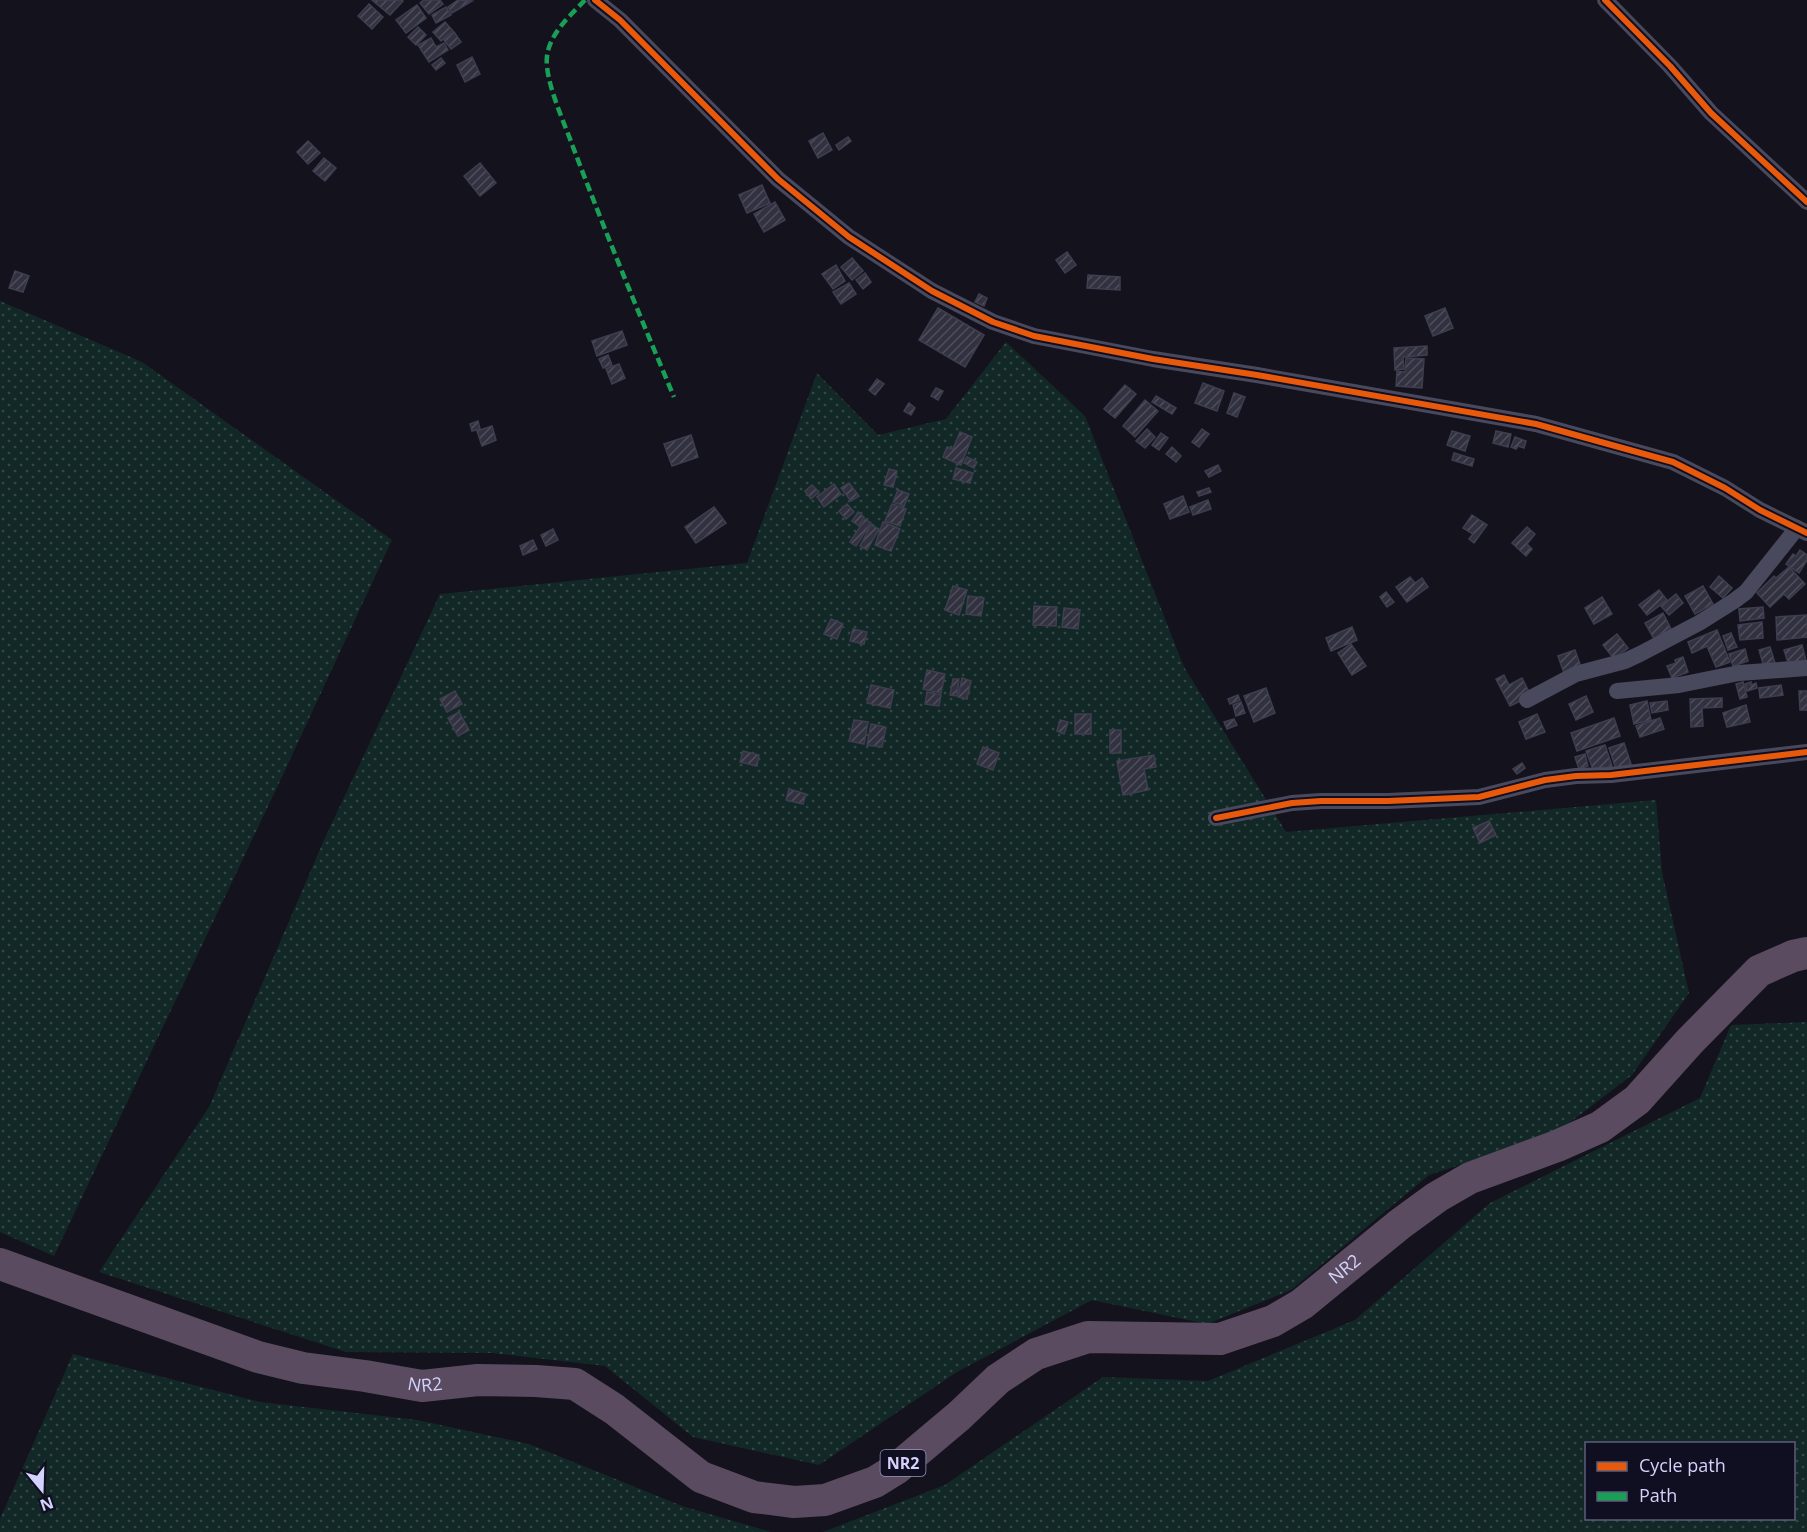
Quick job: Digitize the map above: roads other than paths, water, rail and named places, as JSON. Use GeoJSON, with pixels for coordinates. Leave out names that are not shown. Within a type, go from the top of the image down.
{"type":"FeatureCollection","features":[{"type":"Feature","properties":{"kind":"highway","name":"NR2"},"geometry":{"type":"LineString","coordinates":[[0,1264],[258,1357],[303,1368],[422,1386],[478,1380],[575,1384],[615,1410],[701,1477],[754,1497],[794,1502],[825,1500],[875,1482],[896,1469],[959,1416],[998,1378],[1036,1354],[1088,1337],[1220,1340],[1273,1321],[1302,1304],[1400,1224],[1437,1197],[1470,1178],[1557,1146],[1600,1127],[1637,1100],[1690,1041],[1759,971],[1793,956],[1807,953]]}},
{"type":"Feature","properties":{"kind":"street"},"geometry":{"type":"LineString","coordinates":[[595,0],[620,20],[778,179],[849,237],[932,291],[993,322],[1034,336],[1153,359],[1269,376],[1558,429],[1673,462],[1802,531],[1746,592],[1699,623],[1625,661],[1576,674],[1527,700]]}},
{"type":"Feature","properties":{"kind":"street"},"geometry":{"type":"LineString","coordinates":[[1605,0],[1670,66],[1711,113],[1807,202]]}},
{"type":"Feature","properties":{"kind":"street"},"geometry":{"type":"LineString","coordinates":[[1617,691],[1679,685],[1738,673],[1807,668]]}},
{"type":"Feature","properties":{"kind":"street"},"geometry":{"type":"LineString","coordinates":[[1216,818],[1292,803],[1479,797],[1545,780],[1611,775],[1807,752]]}}]}
